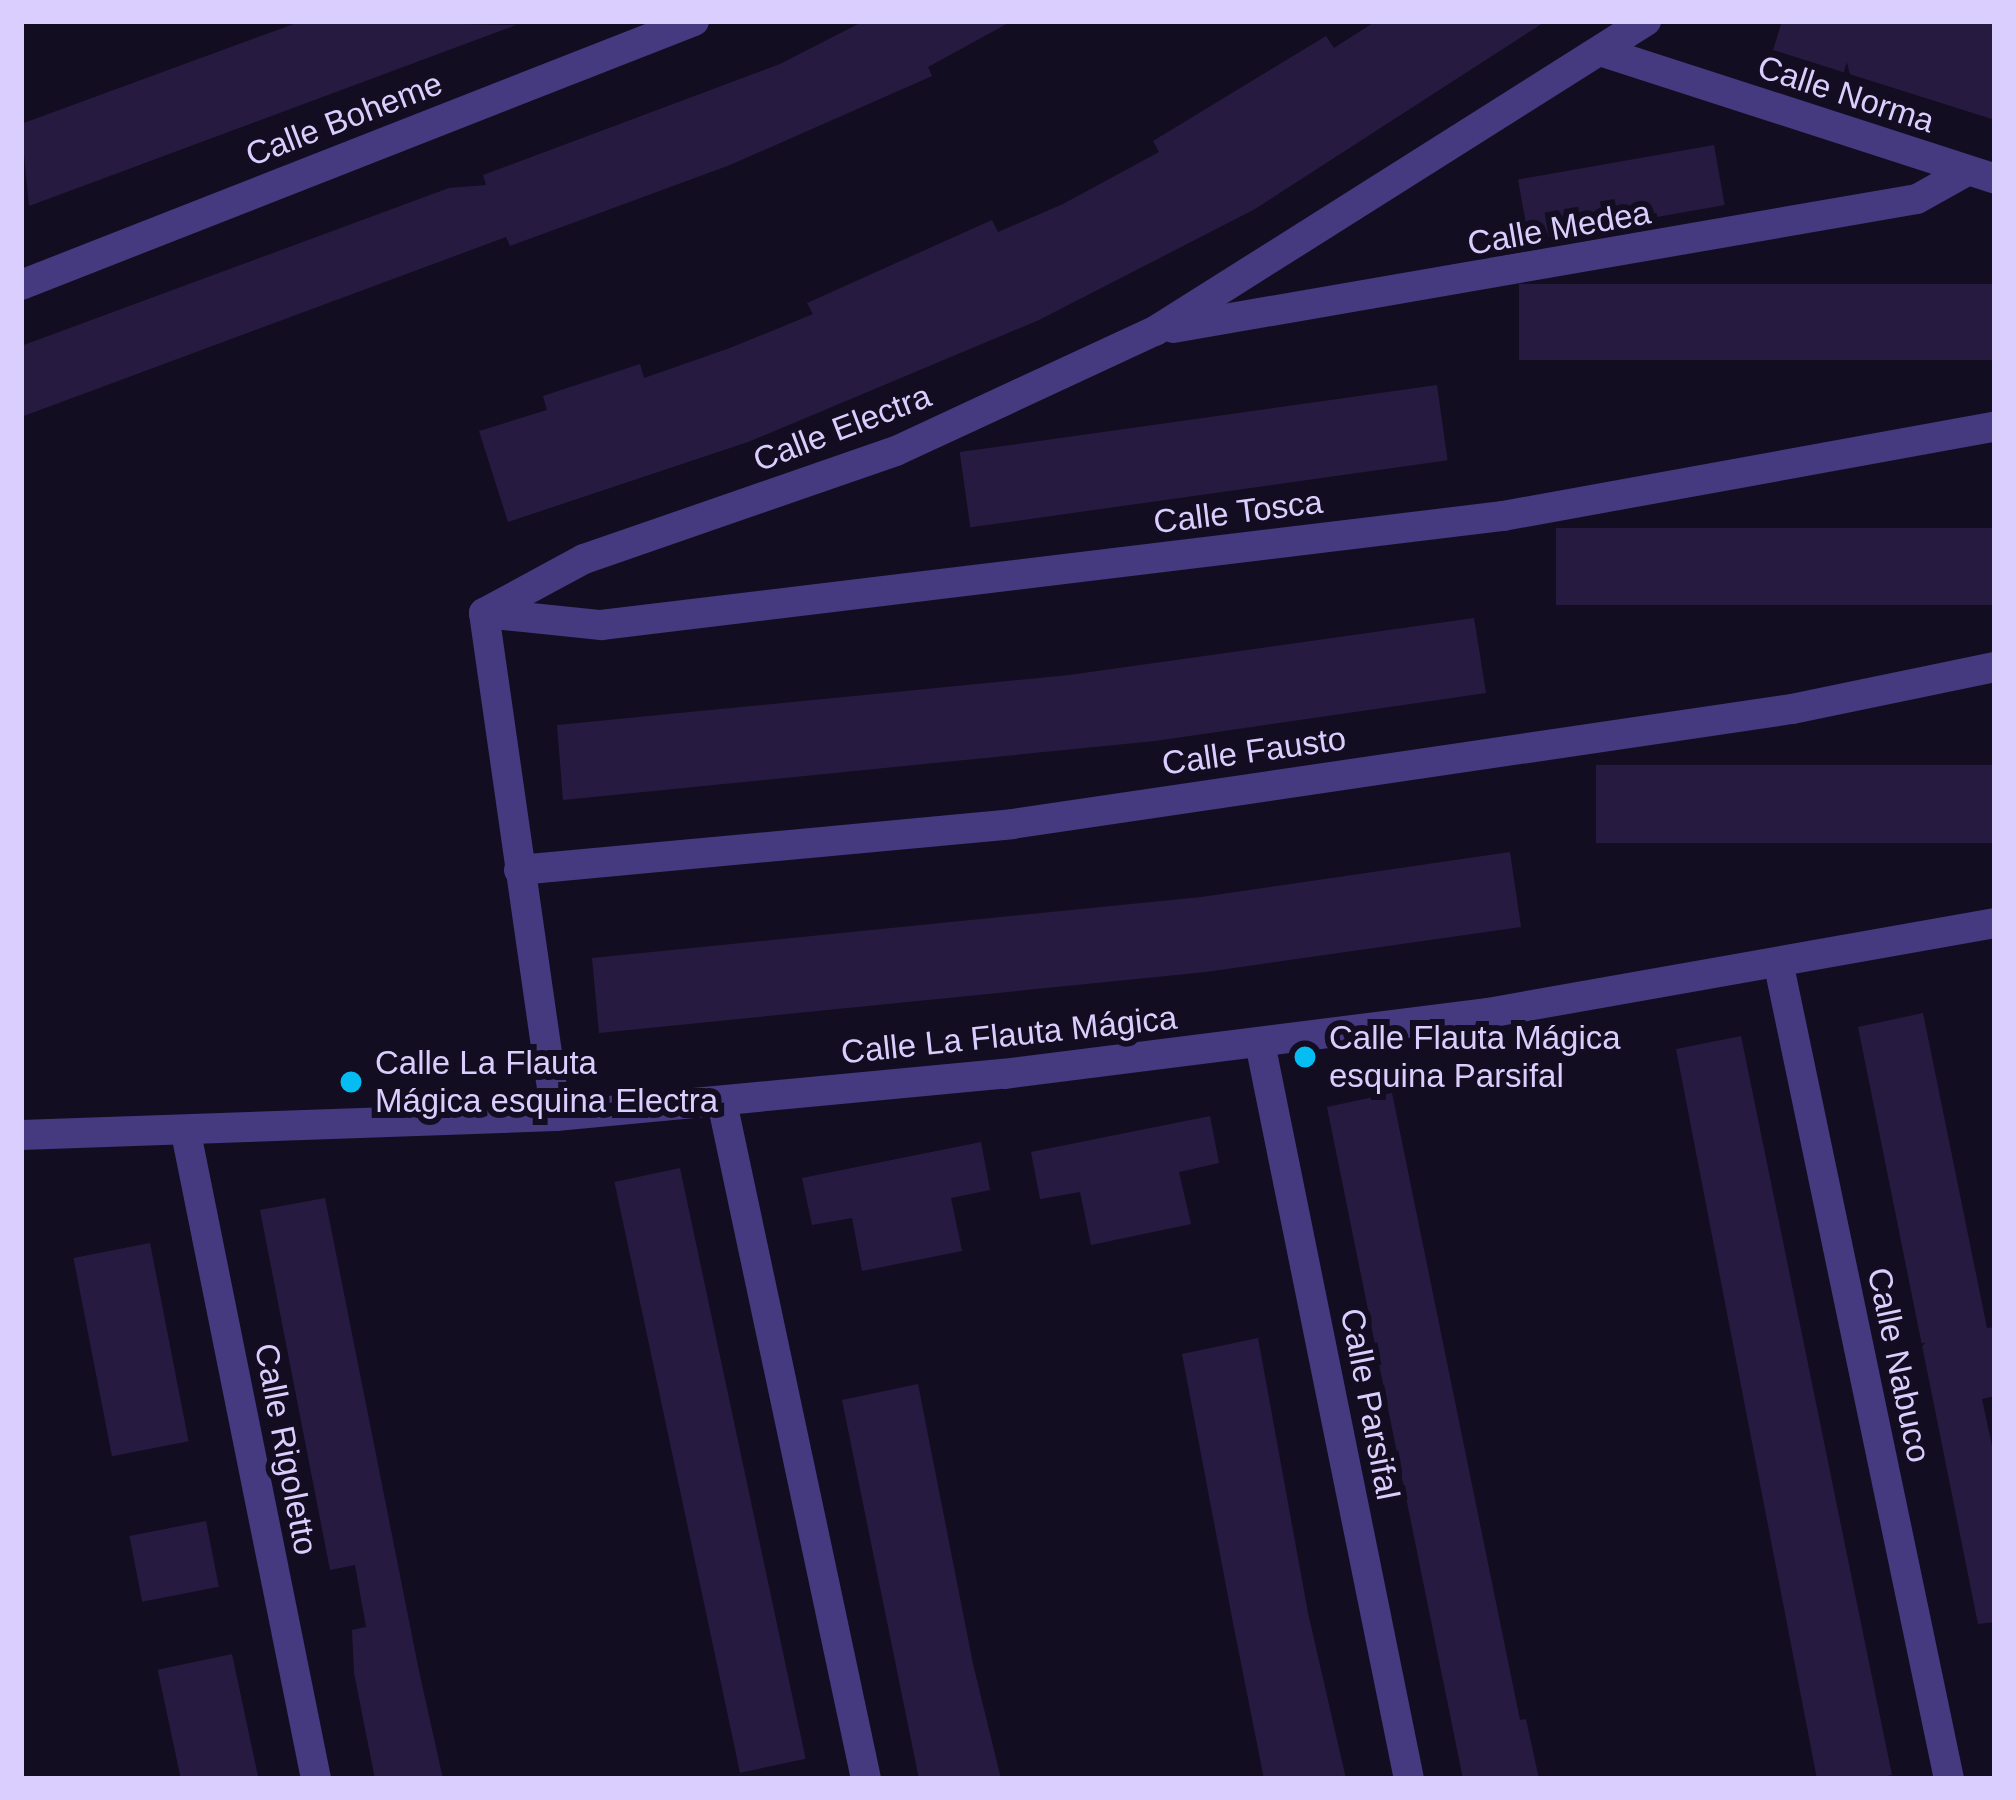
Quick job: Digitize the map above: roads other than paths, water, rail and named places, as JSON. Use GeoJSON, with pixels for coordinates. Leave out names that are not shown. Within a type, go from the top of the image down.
{"type":"FeatureCollection","features":[{"type":"Feature","properties":{"kind":"street","name":"Calle Boheme"},"geometry":{"type":"LineString","coordinates":[[21,285],[694,21]]}},
{"type":"Feature","properties":{"kind":"street","name":"Calle Electra"},"geometry":{"type":"LineString","coordinates":[[484,613],[584,559],[896,451],[1155,331],[1606,52],[1646,21]]}},
{"type":"Feature","properties":{"kind":"street","name":"Calle Norma"},"geometry":{"type":"LineString","coordinates":[[1606,52],[1981,175]]}},
{"type":"Feature","properties":{"kind":"street","name":"Calle Medea"},"geometry":{"type":"LineString","coordinates":[[1155,331],[1916,199],[1981,175]]}},
{"type":"Feature","properties":{"kind":"street","name":"Calle Tosca"},"geometry":{"type":"LineString","coordinates":[[484,613],[601,625],[1503,516],[1995,427]]}},
{"type":"Feature","properties":{"kind":"street"},"geometry":{"type":"LineString","coordinates":[[484,613],[556,1116]]}},
{"type":"Feature","properties":{"kind":"street","name":"Calle Fausto"},"geometry":{"type":"LineString","coordinates":[[519,870],[1012,824],[1792,709],[1995,667]]}},
{"type":"Feature","properties":{"kind":"street","name":"Calle La Flauta Mágica"},"geometry":{"type":"LineString","coordinates":[[21,1135],[186,1133],[556,1116],[722,1102],[1261,1043],[1779,966],[1995,923]]}},
{"type":"Feature","properties":{"kind":"street","name":"Calle Nabuco"},"geometry":{"type":"LineString","coordinates":[[1779,966],[1949,1779]]}},
{"type":"Feature","properties":{"kind":"street","name":"Calle Parsifal"},"geometry":{"type":"LineString","coordinates":[[1261,1043],[1408,1779]]}},
{"type":"Feature","properties":{"kind":"street"},"geometry":{"type":"LineString","coordinates":[[722,1102],[866,1779]]}},
{"type":"Feature","properties":{"kind":"street","name":"Calle Rigoletto"},"geometry":{"type":"LineString","coordinates":[[186,1133],[316,1779]]}},
{"type":"Feature","properties":{"kind":"place","name":"Calle Flauta Mágica esquina Parsifal"},"geometry":{"type":"Point","coordinates":[1305,1057]}},
{"type":"Feature","properties":{"kind":"place","name":"Calle La Flauta Mágica esquina Electra"},"geometry":{"type":"Point","coordinates":[351,1082]}}]}
